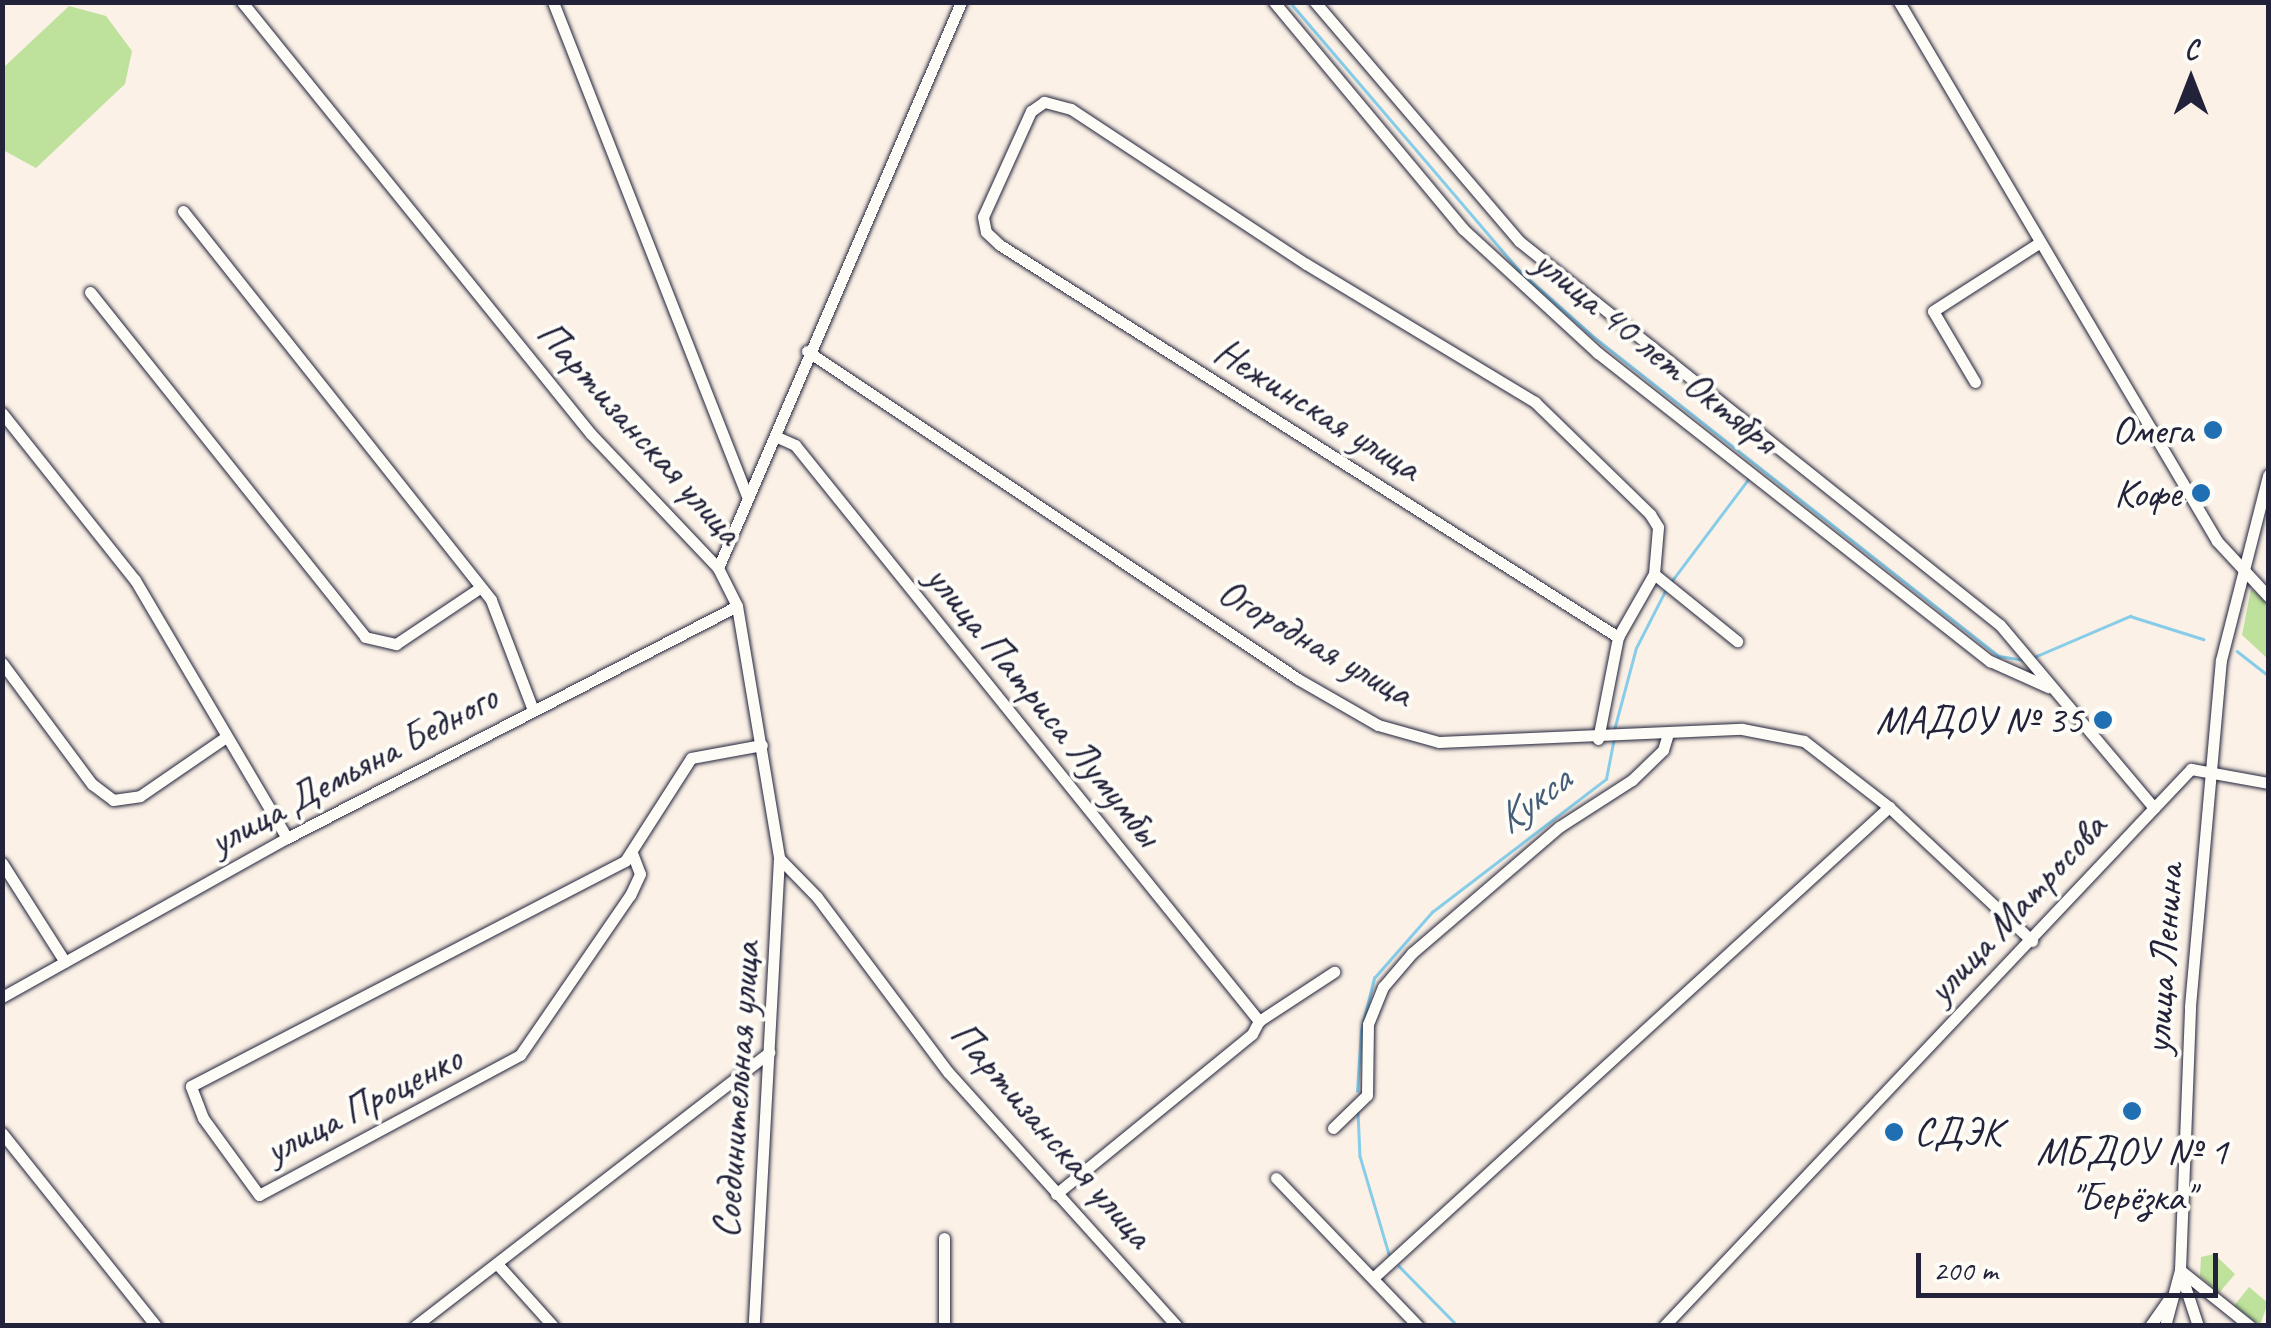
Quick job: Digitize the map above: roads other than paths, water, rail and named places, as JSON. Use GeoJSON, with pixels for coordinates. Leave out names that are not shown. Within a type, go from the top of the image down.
{"type":"FeatureCollection","features":[{"type":"Feature","properties":{"kind":"street","name":"Партизанская улица"},"geometry":{"type":"LineString","coordinates":[[242,2],[591,434],[718,568],[737,606],[779,858],[816,897],[948,1072],[1177,1326]]}},
{"type":"Feature","properties":{"kind":"street"},"geometry":{"type":"LineString","coordinates":[[553,2],[747,496]]}},
{"type":"Feature","properties":{"kind":"street"},"geometry":{"type":"LineString","coordinates":[[718,568],[807,352],[961,2]]}},
{"type":"Feature","properties":{"kind":"street","name":"улица 40 лет Октября"},"geometry":{"type":"LineString","coordinates":[[1274,2],[1463,228],[1598,354],[1990,661],[2052,688]]}},
{"type":"Feature","properties":{"kind":"street","name":"улица 40 лет Октября"},"geometry":{"type":"LineString","coordinates":[[1315,2],[1519,241],[2000,626],[2154,808]]}},
{"type":"Feature","properties":{"kind":"street"},"geometry":{"type":"LineString","coordinates":[[1899,2],[2209,528],[2268,596]]}},
{"type":"Feature","properties":{"kind":"street","name":"Нежинская улица"},"geometry":{"type":"LineString","coordinates":[[1618,637],[986,232],[993,187],[1031,111],[1044,102],[1071,109],[1306,264],[1535,402],[1650,514],[1658,527],[1654,574]]}},
{"type":"Feature","properties":{"kind":"street"},"geometry":{"type":"LineString","coordinates":[[182,211],[482,586],[533,710]]}},
{"type":"Feature","properties":{"kind":"street"},"geometry":{"type":"LineString","coordinates":[[1975,382],[1933,311],[2039,243]]}},
{"type":"Feature","properties":{"kind":"street"},"geometry":{"type":"LineString","coordinates":[[90,292],[365,637],[396,644],[482,586]]}},
{"type":"Feature","properties":{"kind":"street","name":"Огородная улица"},"geometry":{"type":"LineString","coordinates":[[807,352],[1298,679],[1378,725],[1439,742],[1602,739],[1742,729],[1804,741],[1890,808],[2032,942]]}},
{"type":"Feature","properties":{"kind":"street"},"geometry":{"type":"LineString","coordinates":[[2,413],[135,580],[288,838]]}},
{"type":"Feature","properties":{"kind":"street","name":"улица Патриса Лумумбы"},"geometry":{"type":"LineString","coordinates":[[775,436],[795,445],[1259,1021]]}},
{"type":"Feature","properties":{"kind":"street"},"geometry":{"type":"LineString","coordinates":[[2268,475],[2240,566],[2224,644],[2210,773],[2268,783]]}},
{"type":"Feature","properties":{"kind":"street"},"geometry":{"type":"LineString","coordinates":[[1602,739],[1618,637],[1654,574],[1737,640]]}},
{"type":"Feature","properties":{"kind":"street","name":"улица Демьяна Бедного"},"geometry":{"type":"LineString","coordinates":[[2,996],[288,838],[737,606]]}},
{"type":"Feature","properties":{"kind":"street"},"geometry":{"type":"LineString","coordinates":[[2,663],[92,784],[112,800],[140,796],[226,737]]}},
{"type":"Feature","properties":{"kind":"street"},"geometry":{"type":"LineString","coordinates":[[1333,1128],[1367,1095],[1368,1024],[1383,987],[1412,953],[1559,827],[1632,780],[1663,750],[1668,734]]}},
{"type":"Feature","properties":{"kind":"street","name":"улица Проценко"},"geometry":{"type":"LineString","coordinates":[[632,853],[640,874],[630,895],[520,1055],[258,1195],[204,1118],[191,1086],[632,853],[692,758],[762,745]]}},
{"type":"Feature","properties":{"kind":"street","name":"улица Матросова"},"geometry":{"type":"LineString","coordinates":[[1664,1326],[2192,769],[2210,773]]}},
{"type":"Feature","properties":{"kind":"street","name":"улица Ленина"},"geometry":{"type":"LineString","coordinates":[[2165,1326],[2180,1270],[2190,1006],[2210,773]]}},
{"type":"Feature","properties":{"kind":"street"},"geometry":{"type":"LineString","coordinates":[[1373,1278],[1890,808]]}},
{"type":"Feature","properties":{"kind":"street","name":"Соединительная улица"},"geometry":{"type":"LineString","coordinates":[[754,1326],[779,858]]}},
{"type":"Feature","properties":{"kind":"street"},"geometry":{"type":"LineString","coordinates":[[2,864],[66,962]]}},
{"type":"Feature","properties":{"kind":"street"},"geometry":{"type":"LineString","coordinates":[[1056,1194],[1252,1034],[1259,1021],[1334,972]]}},
{"type":"Feature","properties":{"kind":"street"},"geometry":{"type":"LineString","coordinates":[[416,1326],[500,1266],[770,1052]]}},
{"type":"Feature","properties":{"kind":"street"},"geometry":{"type":"LineString","coordinates":[[2,1134],[156,1326]]}},
{"type":"Feature","properties":{"kind":"street"},"geometry":{"type":"LineString","coordinates":[[1276,1178],[1418,1326]]}},
{"type":"Feature","properties":{"kind":"street"},"geometry":{"type":"LineString","coordinates":[[944,1238],[944,1326]]}},
{"type":"Feature","properties":{"kind":"street"},"geometry":{"type":"LineString","coordinates":[[500,1266],[553,1326]]}},
{"type":"Feature","properties":{"kind":"street"},"geometry":{"type":"LineString","coordinates":[[2180,1270],[2250,1326]]}},
{"type":"Feature","properties":{"kind":"street","name":"улица Ленина"},"geometry":{"type":"LineString","coordinates":[[2180,1270],[2198,1326]]}},
{"type":"Feature","properties":{"kind":"street"},"geometry":{"type":"LineString","coordinates":[[2150,1326],[2176,1287]]}},
{"type":"Feature","properties":{"kind":"waterway","name":"Кукса"},"geometry":{"type":"LineString","coordinates":[[1290,2],[1520,271],[1594,337],[1999,656],[2025,660]]}},
{"type":"Feature","properties":{"kind":"waterway","name":"Кукса"},"geometry":{"type":"LineString","coordinates":[[1671,582],[1749,478]]}},
{"type":"Feature","properties":{"kind":"waterway","name":"Кукса"},"geometry":{"type":"LineString","coordinates":[[1614,730],[1636,648],[1666,589]]}},
{"type":"Feature","properties":{"kind":"waterway","name":"Кукса"},"geometry":{"type":"LineString","coordinates":[[2032,658],[2130,616],[2203,639]]}},
{"type":"Feature","properties":{"kind":"waterway","name":"Кукса"},"geometry":{"type":"LineString","coordinates":[[2237,651],[2268,675]]}},
{"type":"Feature","properties":{"kind":"waterway","name":"Кукса"},"geometry":{"type":"LineString","coordinates":[[1357,1091],[1361,1031],[1374,978],[1432,912],[1606,779],[1614,738]]}},
{"type":"Feature","properties":{"kind":"waterway","name":"Кукса"},"geometry":{"type":"LineString","coordinates":[[1358,1111],[1360,1156],[1389,1254]]}},
{"type":"Feature","properties":{"kind":"waterway","name":"Кукса"},"geometry":{"type":"LineString","coordinates":[[1399,1266],[1458,1326]]}},
{"type":"Feature","properties":{"kind":"place","name":"Омега"},"geometry":{"type":"Point","coordinates":[2213,430]}},
{"type":"Feature","properties":{"kind":"place","name":"Кофе"},"geometry":{"type":"Point","coordinates":[2201,493]}},
{"type":"Feature","properties":{"kind":"place","name":"МАДОУ № 35"},"geometry":{"type":"Point","coordinates":[2103,720]}},
{"type":"Feature","properties":{"kind":"place","name":"МБДОУ № 1 \"Берёзка\""},"geometry":{"type":"Point","coordinates":[2132,1111]}},
{"type":"Feature","properties":{"kind":"place","name":"СДЭК"},"geometry":{"type":"Point","coordinates":[1894,1132]}}]}
